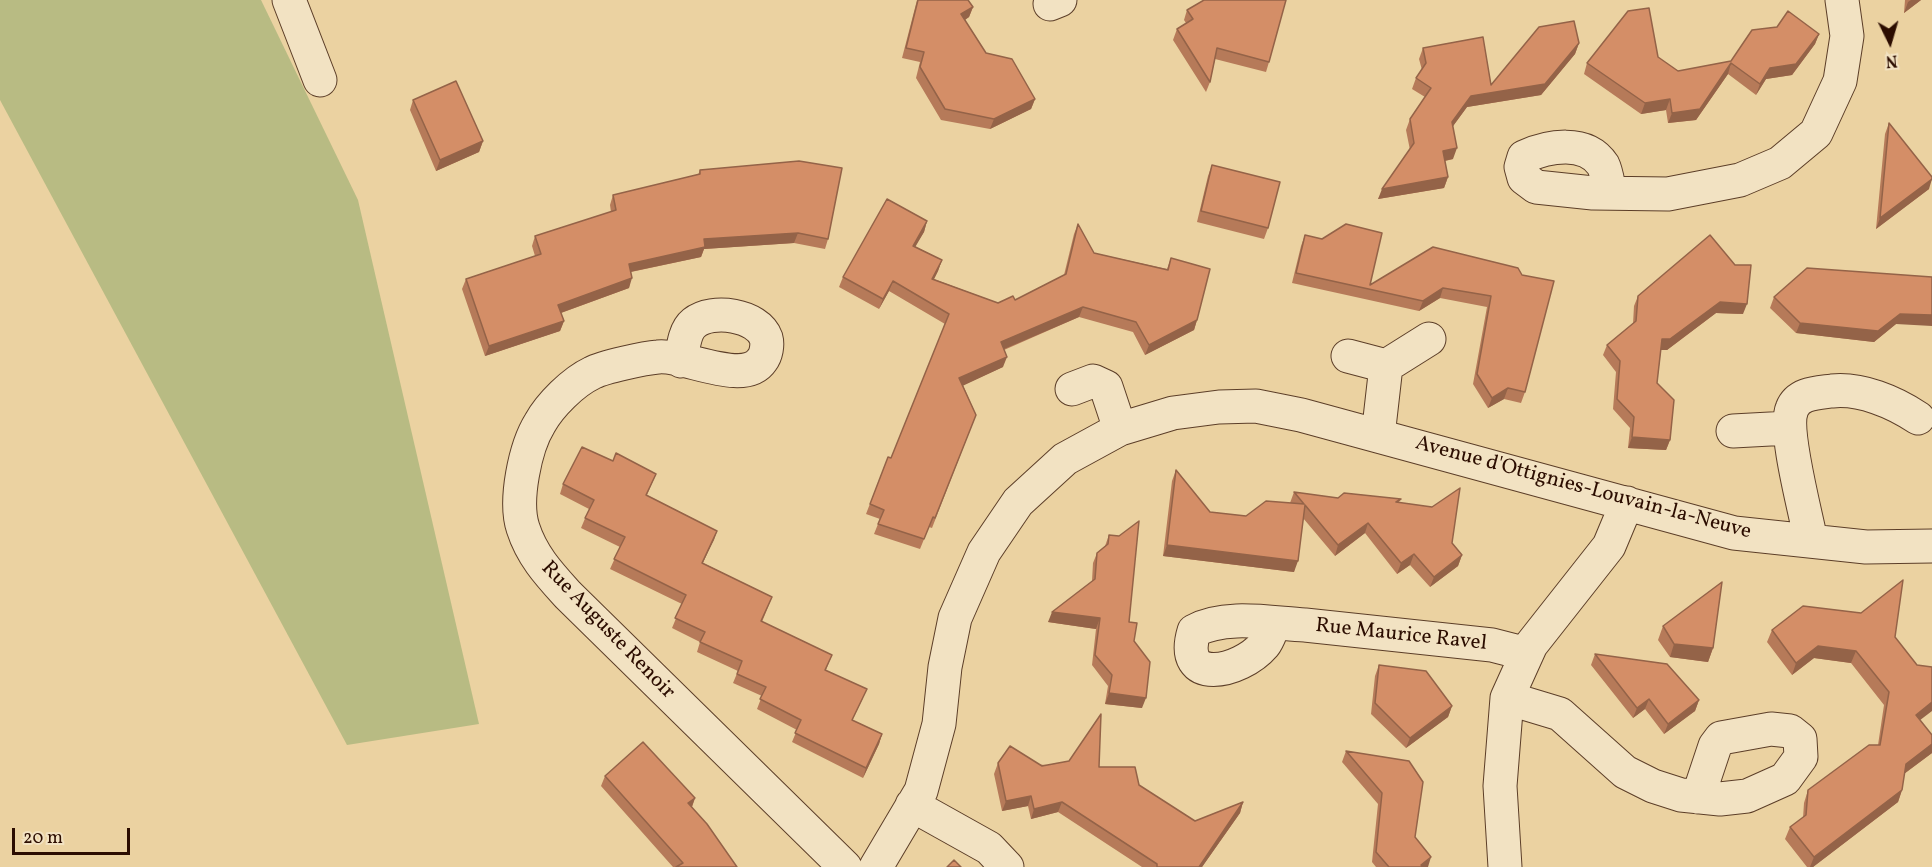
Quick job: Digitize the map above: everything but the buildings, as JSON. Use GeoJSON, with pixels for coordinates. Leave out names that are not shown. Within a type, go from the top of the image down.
{"type":"FeatureCollection","features":[{"type":"Feature","properties":{"kind":"street"},"geometry":{"type":"LineString","coordinates":[[290,0],[320,80]]}},
{"type":"Feature","properties":{"kind":"street"},"geometry":{"type":"LineString","coordinates":[[1610,193],[1668,194],[1740,180],[1780,163],[1816,133],[1840,81],[1847,36],[1842,0]]}},
{"type":"Feature","properties":{"kind":"street"},"geometry":{"type":"LineString","coordinates":[[1347,356],[1386,366],[1429,339]]}},
{"type":"Feature","properties":{"kind":"street","name":"Rue Auguste Renoir"},"geometry":{"type":"LineString","coordinates":[[681,361],[660,356],[592,373],[561,397],[540,423],[526,455],[520,496],[522,526],[534,557],[568,595],[845,867]]}},
{"type":"Feature","properties":{"kind":"street"},"geometry":{"type":"LineString","coordinates":[[1378,436],[1386,366]]}},
{"type":"Feature","properties":{"kind":"street"},"geometry":{"type":"LineString","coordinates":[[1072,388],[1093,381],[1106,387],[1120,429]]}},
{"type":"Feature","properties":{"kind":"street"},"geometry":{"type":"LineString","coordinates":[[1811,541],[1789,428],[1792,408],[1806,394],[1847,389],[1900,405],[1918,418]]}},
{"type":"Feature","properties":{"kind":"street","name":"Avenue d'Ottignies-Louvain-la-Neuve"},"geometry":{"type":"LineString","coordinates":[[876,867],[921,791],[939,724],[945,668],[955,618],[984,552],[1018,502],[1065,459],[1120,429],[1173,413],[1256,406],[1301,415],[1734,533],[1866,547],[1932,546]]}},
{"type":"Feature","properties":{"kind":"street"},"geometry":{"type":"LineString","coordinates":[[1732,431],[1789,428]]}},
{"type":"Feature","properties":{"kind":"street"},"geometry":{"type":"LineString","coordinates":[[1505,867],[1500,786],[1508,698],[1531,645],[1609,546],[1627,503]]}},
{"type":"Feature","properties":{"kind":"street","name":"Rue Maurice Ravel"},"geometry":{"type":"LineString","coordinates":[[1274,624],[1492,645],[1527,654]]}},
{"type":"Feature","properties":{"kind":"street"},"geometry":{"type":"LineString","coordinates":[[1508,698],[1560,714],[1625,772],[1653,786],[1698,797]]}},
{"type":"Feature","properties":{"kind":"street"},"geometry":{"type":"LineString","coordinates":[[912,805],[989,848],[1007,867]]}},
{"type":"Feature","properties":{"kind":"green space"},"geometry":{"type":"Polygon","coordinates":[[[0,0],[261,0],[358,200],[479,724],[347,745],[0,100],[0,0]]]}}]}
